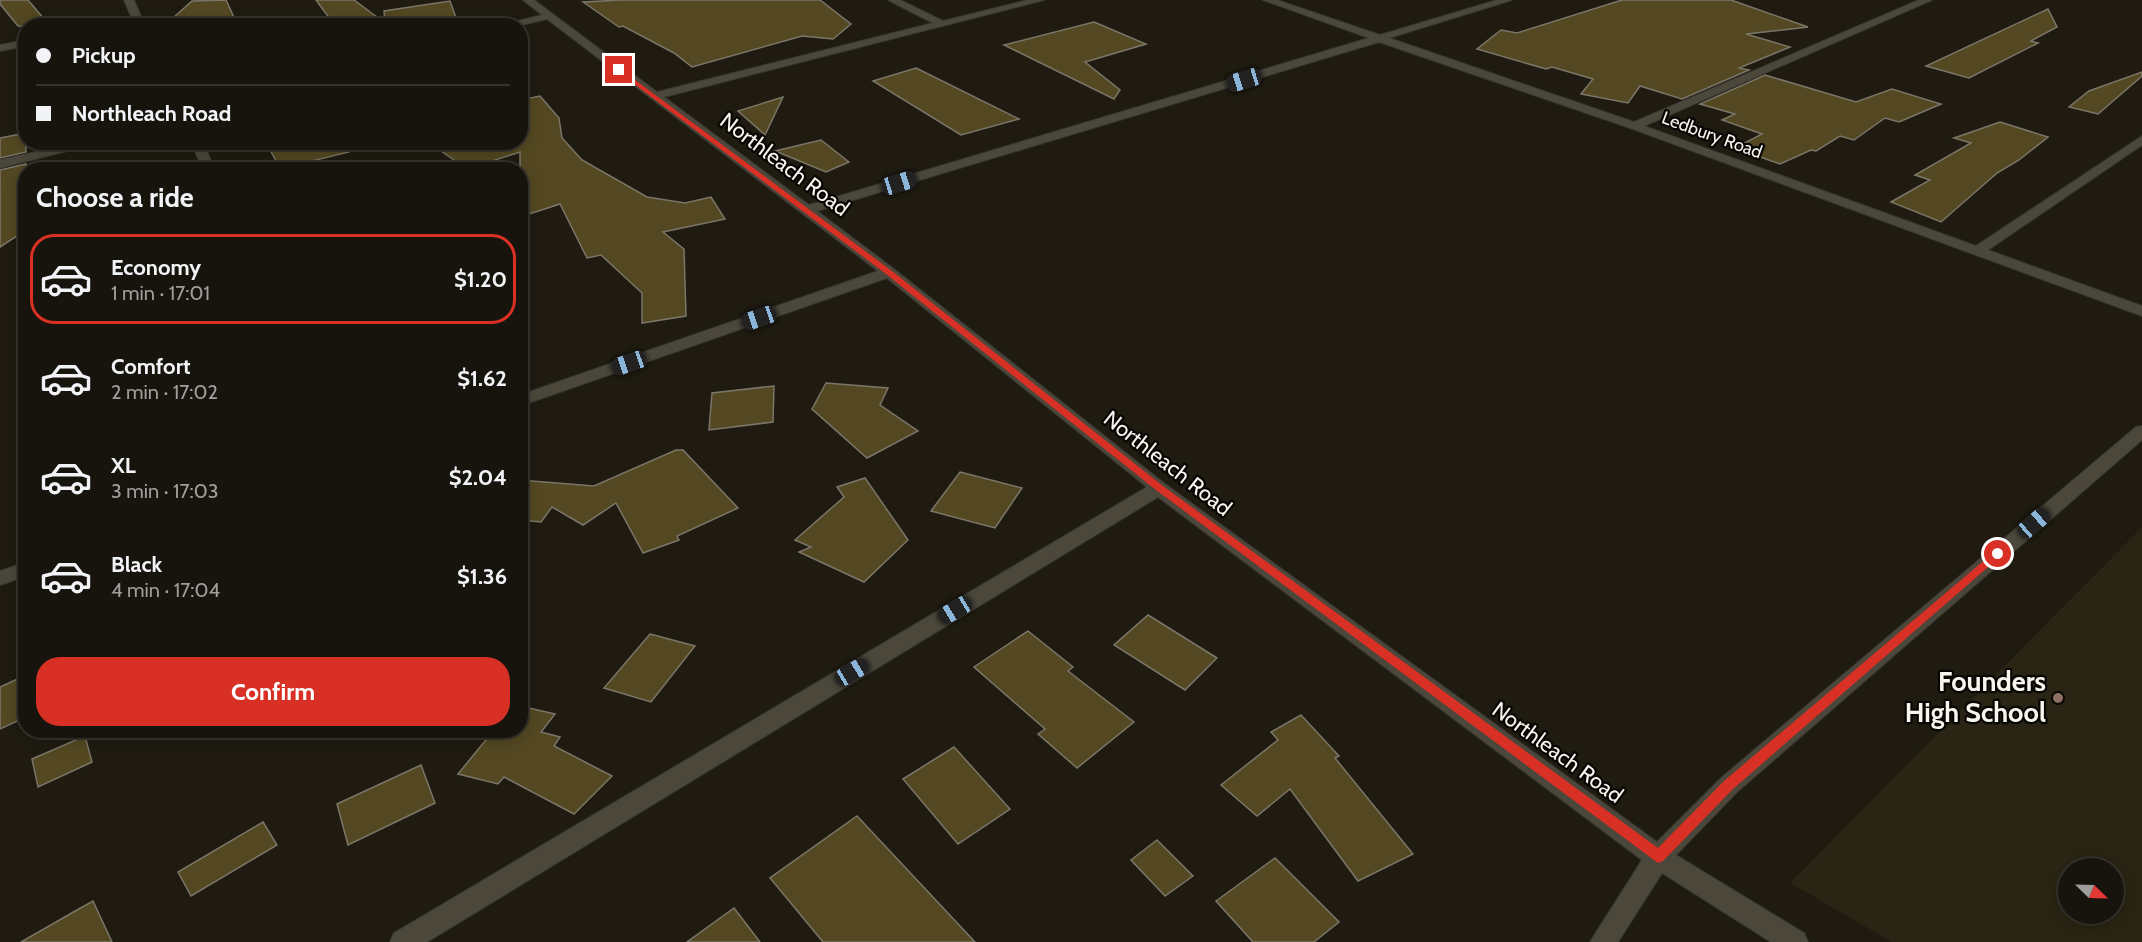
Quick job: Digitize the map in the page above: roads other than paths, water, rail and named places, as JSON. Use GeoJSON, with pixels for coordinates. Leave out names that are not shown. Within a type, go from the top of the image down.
{"type":"FeatureCollection","features":[{"type":"Feature","properties":{"kind":"street"},"geometry":{"type":"LineString","coordinates":[[129,0],[137,18]]}},
{"type":"Feature","properties":{"kind":"street","name":"Northleach Road"},"geometry":{"type":"LineString","coordinates":[[528,0],[889,272],[1159,488],[1658,857],[1795,942]]}},
{"type":"Feature","properties":{"kind":"street"},"geometry":{"type":"LineString","coordinates":[[893,0],[940,23]]}},
{"type":"Feature","properties":{"kind":"street"},"geometry":{"type":"LineString","coordinates":[[654,96],[1039,0]]}},
{"type":"Feature","properties":{"kind":"street","name":"Ledbury Road"},"geometry":{"type":"LineString","coordinates":[[1268,0],[1634,126],[2142,311]]}},
{"type":"Feature","properties":{"kind":"street"},"geometry":{"type":"LineString","coordinates":[[807,210],[1507,0]]}},
{"type":"Feature","properties":{"kind":"street"},"geometry":{"type":"LineString","coordinates":[[1634,126],[1927,0]]}},
{"type":"Feature","properties":{"kind":"street"},"geometry":{"type":"LineString","coordinates":[[528,20],[549,16]]}},
{"type":"Feature","properties":{"kind":"street"},"geometry":{"type":"LineString","coordinates":[[0,48],[18,45]]}},
{"type":"Feature","properties":{"kind":"street"},"geometry":{"type":"LineString","coordinates":[[1978,251],[2142,140]]}},
{"type":"Feature","properties":{"kind":"street"},"geometry":{"type":"LineString","coordinates":[[0,164],[62,150]]}},
{"type":"Feature","properties":{"kind":"street"},"geometry":{"type":"LineString","coordinates":[[528,398],[889,272]]}},
{"type":"Feature","properties":{"kind":"street"},"geometry":{"type":"LineString","coordinates":[[1603,942],[1658,857],[1729,785],[2142,431]]}},
{"type":"Feature","properties":{"kind":"street"},"geometry":{"type":"LineString","coordinates":[[403,942],[1159,488]]}},
{"type":"Feature","properties":{"kind":"street"},"geometry":{"type":"LineString","coordinates":[[0,578],[18,572]]}},
{"type":"Feature","properties":{"kind":"place","name":"Founders High School"},"geometry":{"type":"Point","coordinates":[2058,698]}}]}
